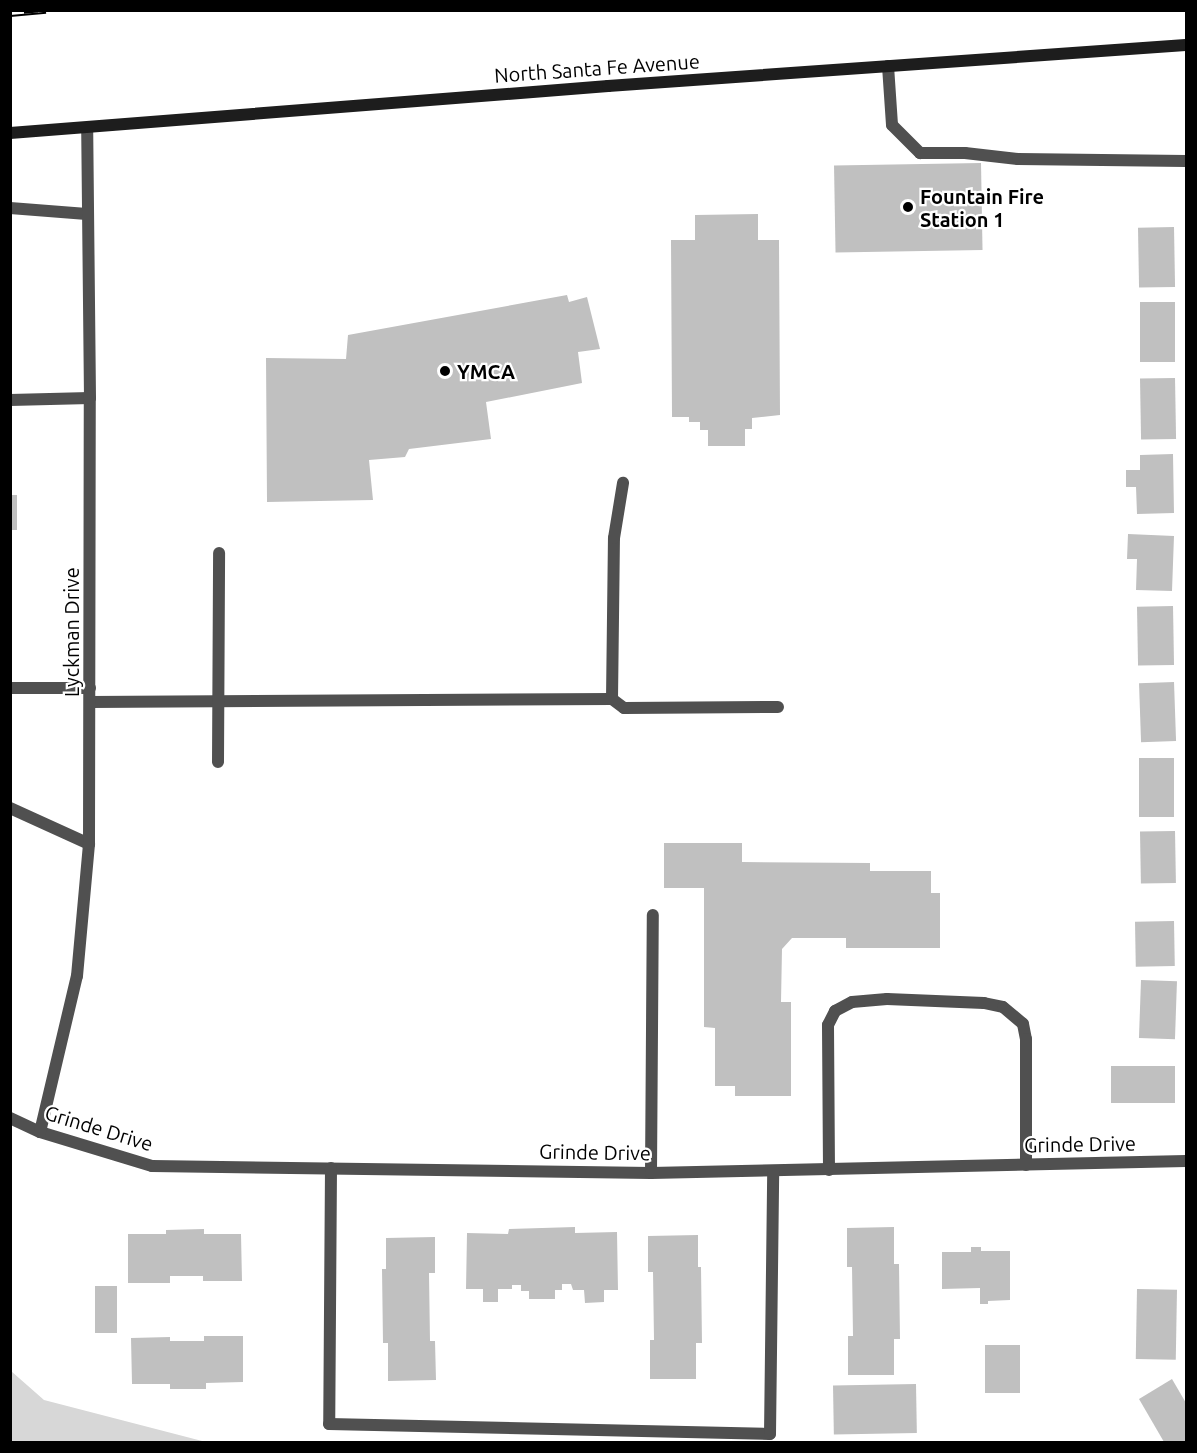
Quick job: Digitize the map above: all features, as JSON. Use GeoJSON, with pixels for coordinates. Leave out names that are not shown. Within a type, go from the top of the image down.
{"type":"FeatureCollection","features":[{"type":"Feature","properties":{"kind":"main road","name":"North Santa Fe Avenue"},"geometry":{"type":"LineString","coordinates":[[10,133],[1186,45]]}},
{"type":"Feature","properties":{"kind":"street"},"geometry":{"type":"LineString","coordinates":[[888,66],[892,125],[920,153],[965,153],[1018,159],[1186,161]]}},
{"type":"Feature","properties":{"kind":"street","name":"Lyckman Drive"},"geometry":{"type":"LineString","coordinates":[[40,1132],[77,976],[89,844],[90,398],[87,128]]}},
{"type":"Feature","properties":{"kind":"street"},"geometry":{"type":"LineString","coordinates":[[10,208],[87,214]]}},
{"type":"Feature","properties":{"kind":"street"},"geometry":{"type":"LineString","coordinates":[[10,400],[90,398]]}},
{"type":"Feature","properties":{"kind":"street"},"geometry":{"type":"LineString","coordinates":[[612,699],[614,538],[623,483]]}},
{"type":"Feature","properties":{"kind":"street"},"geometry":{"type":"LineString","coordinates":[[218,762],[219,554]]}},
{"type":"Feature","properties":{"kind":"street"},"geometry":{"type":"LineString","coordinates":[[10,688],[90,688]]}},
{"type":"Feature","properties":{"kind":"street"},"geometry":{"type":"LineString","coordinates":[[90,702],[612,699],[624,708],[778,707]]}},
{"type":"Feature","properties":{"kind":"street"},"geometry":{"type":"LineString","coordinates":[[10,808],[89,844]]}},
{"type":"Feature","properties":{"kind":"street"},"geometry":{"type":"LineString","coordinates":[[651,1173],[653,915]]}},
{"type":"Feature","properties":{"kind":"street"},"geometry":{"type":"LineString","coordinates":[[829,1170],[828,1025],[835,1011],[852,1002],[887,999],[984,1003],[1003,1007],[1023,1024],[1026,1039],[1026,1165]]}},
{"type":"Feature","properties":{"kind":"street","name":"Grinde Drive"},"geometry":{"type":"LineString","coordinates":[[10,1118],[40,1132],[152,1166],[651,1173],[1186,1161]]}},
{"type":"Feature","properties":{"kind":"street"},"geometry":{"type":"LineString","coordinates":[[331,1168],[329,1424],[770,1434],[773,1171]]}},
{"type":"Feature","properties":{"kind":"shaded area"},"geometry":{"type":"Polygon","coordinates":[[[11,1371],[44,1400],[206,1442],[11,1442],[11,1371]]]}},
{"type":"Feature","properties":{"kind":"building","name":"Fountain Fire Station 1"},"geometry":{"type":"Polygon","coordinates":[[[981,163],[983,250],[836,253],[834,166],[981,163]]]}},
{"type":"Feature","properties":{"kind":"building"},"geometry":{"type":"Polygon","coordinates":[[[758,214],[758,240],[779,240],[780,415],[752,418],[752,429],[745,429],[745,446],[708,446],[708,430],[700,430],[700,422],[689,422],[689,417],[672,417],[671,240],[695,240],[695,215],[758,214]]]}},
{"type":"Feature","properties":{"kind":"building"},"geometry":{"type":"Polygon","coordinates":[[[1174,227],[1175,287],[1139,288],[1138,228],[1174,227]]]}},
{"type":"Feature","properties":{"kind":"building"},"geometry":{"type":"Polygon","coordinates":[[[567,295],[569,302],[587,297],[600,349],[578,352],[582,383],[486,402],[491,439],[409,449],[405,457],[369,460],[373,500],[267,502],[266,358],[346,359],[348,335],[567,295]]]}},
{"type":"Feature","properties":{"kind":"building"},"geometry":{"type":"Polygon","coordinates":[[[1140,302],[1175,302],[1175,362],[1140,362],[1140,302]]]}},
{"type":"Feature","properties":{"kind":"building"},"geometry":{"type":"Polygon","coordinates":[[[1175,378],[1176,439],[1141,440],[1140,379],[1175,378]]]}},
{"type":"Feature","properties":{"kind":"building"},"geometry":{"type":"Polygon","coordinates":[[[1173,454],[1174,513],[1137,514],[1136,487],[1126,487],[1126,470],[1140,470],[1140,455],[1173,454]]]}},
{"type":"Feature","properties":{"kind":"building"},"geometry":{"type":"Polygon","coordinates":[[[10,495],[17,495],[17,530],[10,530],[10,495]]]}},
{"type":"Feature","properties":{"kind":"building"},"geometry":{"type":"Polygon","coordinates":[[[1128,534],[1174,536],[1172,591],[1136,590],[1137,559],[1127,559],[1128,534]]]}},
{"type":"Feature","properties":{"kind":"building"},"geometry":{"type":"Polygon","coordinates":[[[1173,606],[1174,665],[1138,666],[1137,607],[1173,606]]]}},
{"type":"Feature","properties":{"kind":"building"},"geometry":{"type":"Polygon","coordinates":[[[1174,682],[1176,741],[1141,742],[1139,683],[1174,682]]]}},
{"type":"Feature","properties":{"kind":"building"},"geometry":{"type":"Polygon","coordinates":[[[1139,758],[1174,758],[1174,817],[1139,817],[1139,758]]]}},
{"type":"Feature","properties":{"kind":"building"},"geometry":{"type":"Polygon","coordinates":[[[1175,831],[1176,883],[1141,884],[1140,832],[1175,831]]]}},
{"type":"Feature","properties":{"kind":"building"},"geometry":{"type":"Polygon","coordinates":[[[664,843],[742,843],[742,862],[870,863],[870,871],[931,871],[931,893],[940,893],[940,948],[846,948],[846,938],[792,938],[782,949],[781,1002],[791,1002],[791,1096],[735,1096],[735,1086],[715,1086],[715,1028],[704,1027],[704,888],[664,888],[664,843]]]}},
{"type":"Feature","properties":{"kind":"building"},"geometry":{"type":"Polygon","coordinates":[[[1174,921],[1175,966],[1136,967],[1135,922],[1174,921]]]}},
{"type":"Feature","properties":{"kind":"building"},"geometry":{"type":"Polygon","coordinates":[[[1141,980],[1177,981],[1175,1039],[1139,1038],[1141,980]]]}},
{"type":"Feature","properties":{"kind":"building"},"geometry":{"type":"Polygon","coordinates":[[[1111,1066],[1175,1066],[1175,1103],[1111,1103],[1111,1066]]]}},
{"type":"Feature","properties":{"kind":"building"},"geometry":{"type":"Polygon","coordinates":[[[575,1227],[575,1233],[617,1232],[618,1290],[604,1290],[604,1302],[585,1303],[584,1290],[573,1290],[571,1284],[562,1284],[562,1290],[555,1290],[555,1299],[529,1299],[529,1291],[521,1291],[521,1285],[512,1285],[512,1289],[498,1289],[498,1302],[483,1302],[483,1289],[466,1289],[467,1233],[508,1234],[509,1229],[575,1227]]]}},
{"type":"Feature","properties":{"kind":"building"},"geometry":{"type":"Polygon","coordinates":[[[894,1227],[894,1264],[899,1264],[900,1339],[894,1339],[894,1375],[848,1375],[848,1336],[853,1336],[852,1267],[847,1267],[847,1228],[894,1227]]]}},
{"type":"Feature","properties":{"kind":"building"},"geometry":{"type":"Polygon","coordinates":[[[204,1229],[204,1234],[241,1234],[242,1281],[203,1281],[203,1276],[170,1276],[170,1283],[128,1283],[128,1234],[166,1234],[166,1230],[204,1229]]]}},
{"type":"Feature","properties":{"kind":"building"},"geometry":{"type":"Polygon","coordinates":[[[698,1235],[698,1267],[701,1267],[702,1343],[696,1343],[696,1379],[650,1379],[650,1340],[654,1340],[653,1272],[648,1272],[648,1236],[698,1235]]]}},
{"type":"Feature","properties":{"kind":"building"},"geometry":{"type":"Polygon","coordinates":[[[435,1237],[435,1273],[429,1273],[430,1341],[435,1341],[436,1380],[388,1381],[388,1343],[383,1343],[382,1269],[386,1269],[386,1238],[435,1237]]]}},
{"type":"Feature","properties":{"kind":"building"},"geometry":{"type":"Polygon","coordinates":[[[971,1247],[981,1247],[981,1251],[1010,1251],[1010,1300],[988,1301],[988,1304],[980,1304],[980,1288],[942,1289],[942,1252],[971,1252],[971,1247]]]}},
{"type":"Feature","properties":{"kind":"building"},"geometry":{"type":"Polygon","coordinates":[[[95,1286],[117,1286],[117,1333],[95,1333],[95,1286]]]}},
{"type":"Feature","properties":{"kind":"building"},"geometry":{"type":"Polygon","coordinates":[[[1137,1289],[1177,1290],[1176,1360],[1136,1359],[1137,1289]]]}},
{"type":"Feature","properties":{"kind":"building"},"geometry":{"type":"Polygon","coordinates":[[[204,1336],[243,1336],[243,1382],[206,1383],[206,1389],[170,1389],[170,1384],[132,1384],[131,1338],[170,1337],[170,1341],[204,1341],[204,1336]]]}},
{"type":"Feature","properties":{"kind":"building"},"geometry":{"type":"Polygon","coordinates":[[[985,1345],[1020,1345],[1020,1393],[985,1393],[985,1345]]]}},
{"type":"Feature","properties":{"kind":"building"},"geometry":{"type":"Polygon","coordinates":[[[1172,1379],[1186,1403],[1186,1442],[1164,1442],[1139,1399],[1172,1379]]]}},
{"type":"Feature","properties":{"kind":"building"},"geometry":{"type":"Polygon","coordinates":[[[916,1384],[917,1433],[834,1434],[833,1385],[916,1384]]]}},
{"type":"Feature","properties":{"kind":"railway"},"geometry":{"type":"LineString","coordinates":[[10,13],[46,10]]}},
{"type":"Feature","properties":{"kind":"place","name":"Fountain Fire Station 1"},"geometry":{"type":"Point","coordinates":[908,207]}},
{"type":"Feature","properties":{"kind":"place","name":"YMCA"},"geometry":{"type":"Point","coordinates":[445,371]}}]}
